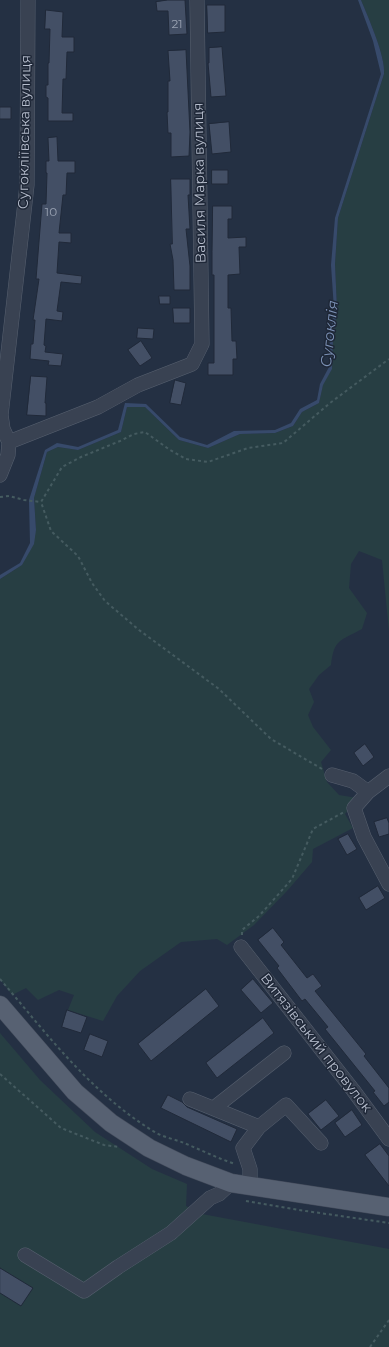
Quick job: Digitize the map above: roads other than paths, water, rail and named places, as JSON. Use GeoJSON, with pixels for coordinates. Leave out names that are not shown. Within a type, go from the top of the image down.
{"type":"FeatureCollection","features":[{"type":"Feature","properties":{"kind":"main road"},"geometry":{"type":"LineString","coordinates":[[0,1005],[75,1092],[111,1123],[149,1148],[186,1166],[231,1183],[389,1208]]}},
{"type":"Feature","properties":{"kind":"street","name":"Сугокліївська вулиця"},"geometry":{"type":"LineString","coordinates":[[9,442],[3,429],[1,415],[27,185],[28,0]]}},
{"type":"Feature","properties":{"kind":"street","name":"Василя Марка вулиця"},"geometry":{"type":"LineString","coordinates":[[9,442],[98,407],[138,385],[192,364],[202,344],[197,0]]}},
{"type":"Feature","properties":{"kind":"street"},"geometry":{"type":"LineString","coordinates":[[0,475],[8,455],[9,442]]}},
{"type":"Feature","properties":{"kind":"street"},"geometry":{"type":"LineString","coordinates":[[332,775],[353,781],[368,792]]}},
{"type":"Feature","properties":{"kind":"street"},"geometry":{"type":"LineString","coordinates":[[389,776],[368,792],[354,808],[364,837],[389,884]]}},
{"type":"Feature","properties":{"kind":"street","name":"Витязівський провулок"},"geometry":{"type":"LineString","coordinates":[[241,947],[353,1090],[389,1139]]}},
{"type":"Feature","properties":{"kind":"street"},"geometry":{"type":"LineString","coordinates":[[214,1108],[284,1053]]}},
{"type":"Feature","properties":{"kind":"street"},"geometry":{"type":"LineString","coordinates":[[190,1099],[259,1127]]}},
{"type":"Feature","properties":{"kind":"street"},"geometry":{"type":"LineString","coordinates":[[246,1185],[243,1148],[259,1127],[286,1105],[321,1143]]}},
{"type":"Feature","properties":{"kind":"street"},"geometry":{"type":"LineString","coordinates":[[25,1255],[84,1291],[171,1233],[210,1198],[220,1194],[231,1183]]}},
{"type":"Feature","properties":{"kind":"water"},"geometry":{"type":"Polygon","coordinates":[[[358,0],[361,0],[376,37],[384,67],[384,74],[338,218],[335,264],[337,309],[333,338],[332,369],[323,385],[319,403],[302,412],[293,426],[275,433],[240,434],[208,448],[179,440],[145,407],[127,407],[121,432],[78,450],[58,447],[47,452],[34,498],[36,530],[34,544],[22,565],[0,579],[0,575],[20,563],[30,543],[29,500],[45,450],[57,443],[78,447],[118,430],[125,403],[146,404],[180,437],[207,445],[234,431],[275,430],[291,423],[300,409],[317,400],[320,384],[329,367],[330,337],[334,309],[331,265],[335,218],[381,74],[373,41],[358,0]]]}},
{"type":"Feature","properties":{"kind":"water label","name":"Сугоклія"},"geometry":{"type":"Point","coordinates":[330,334]}}]}
